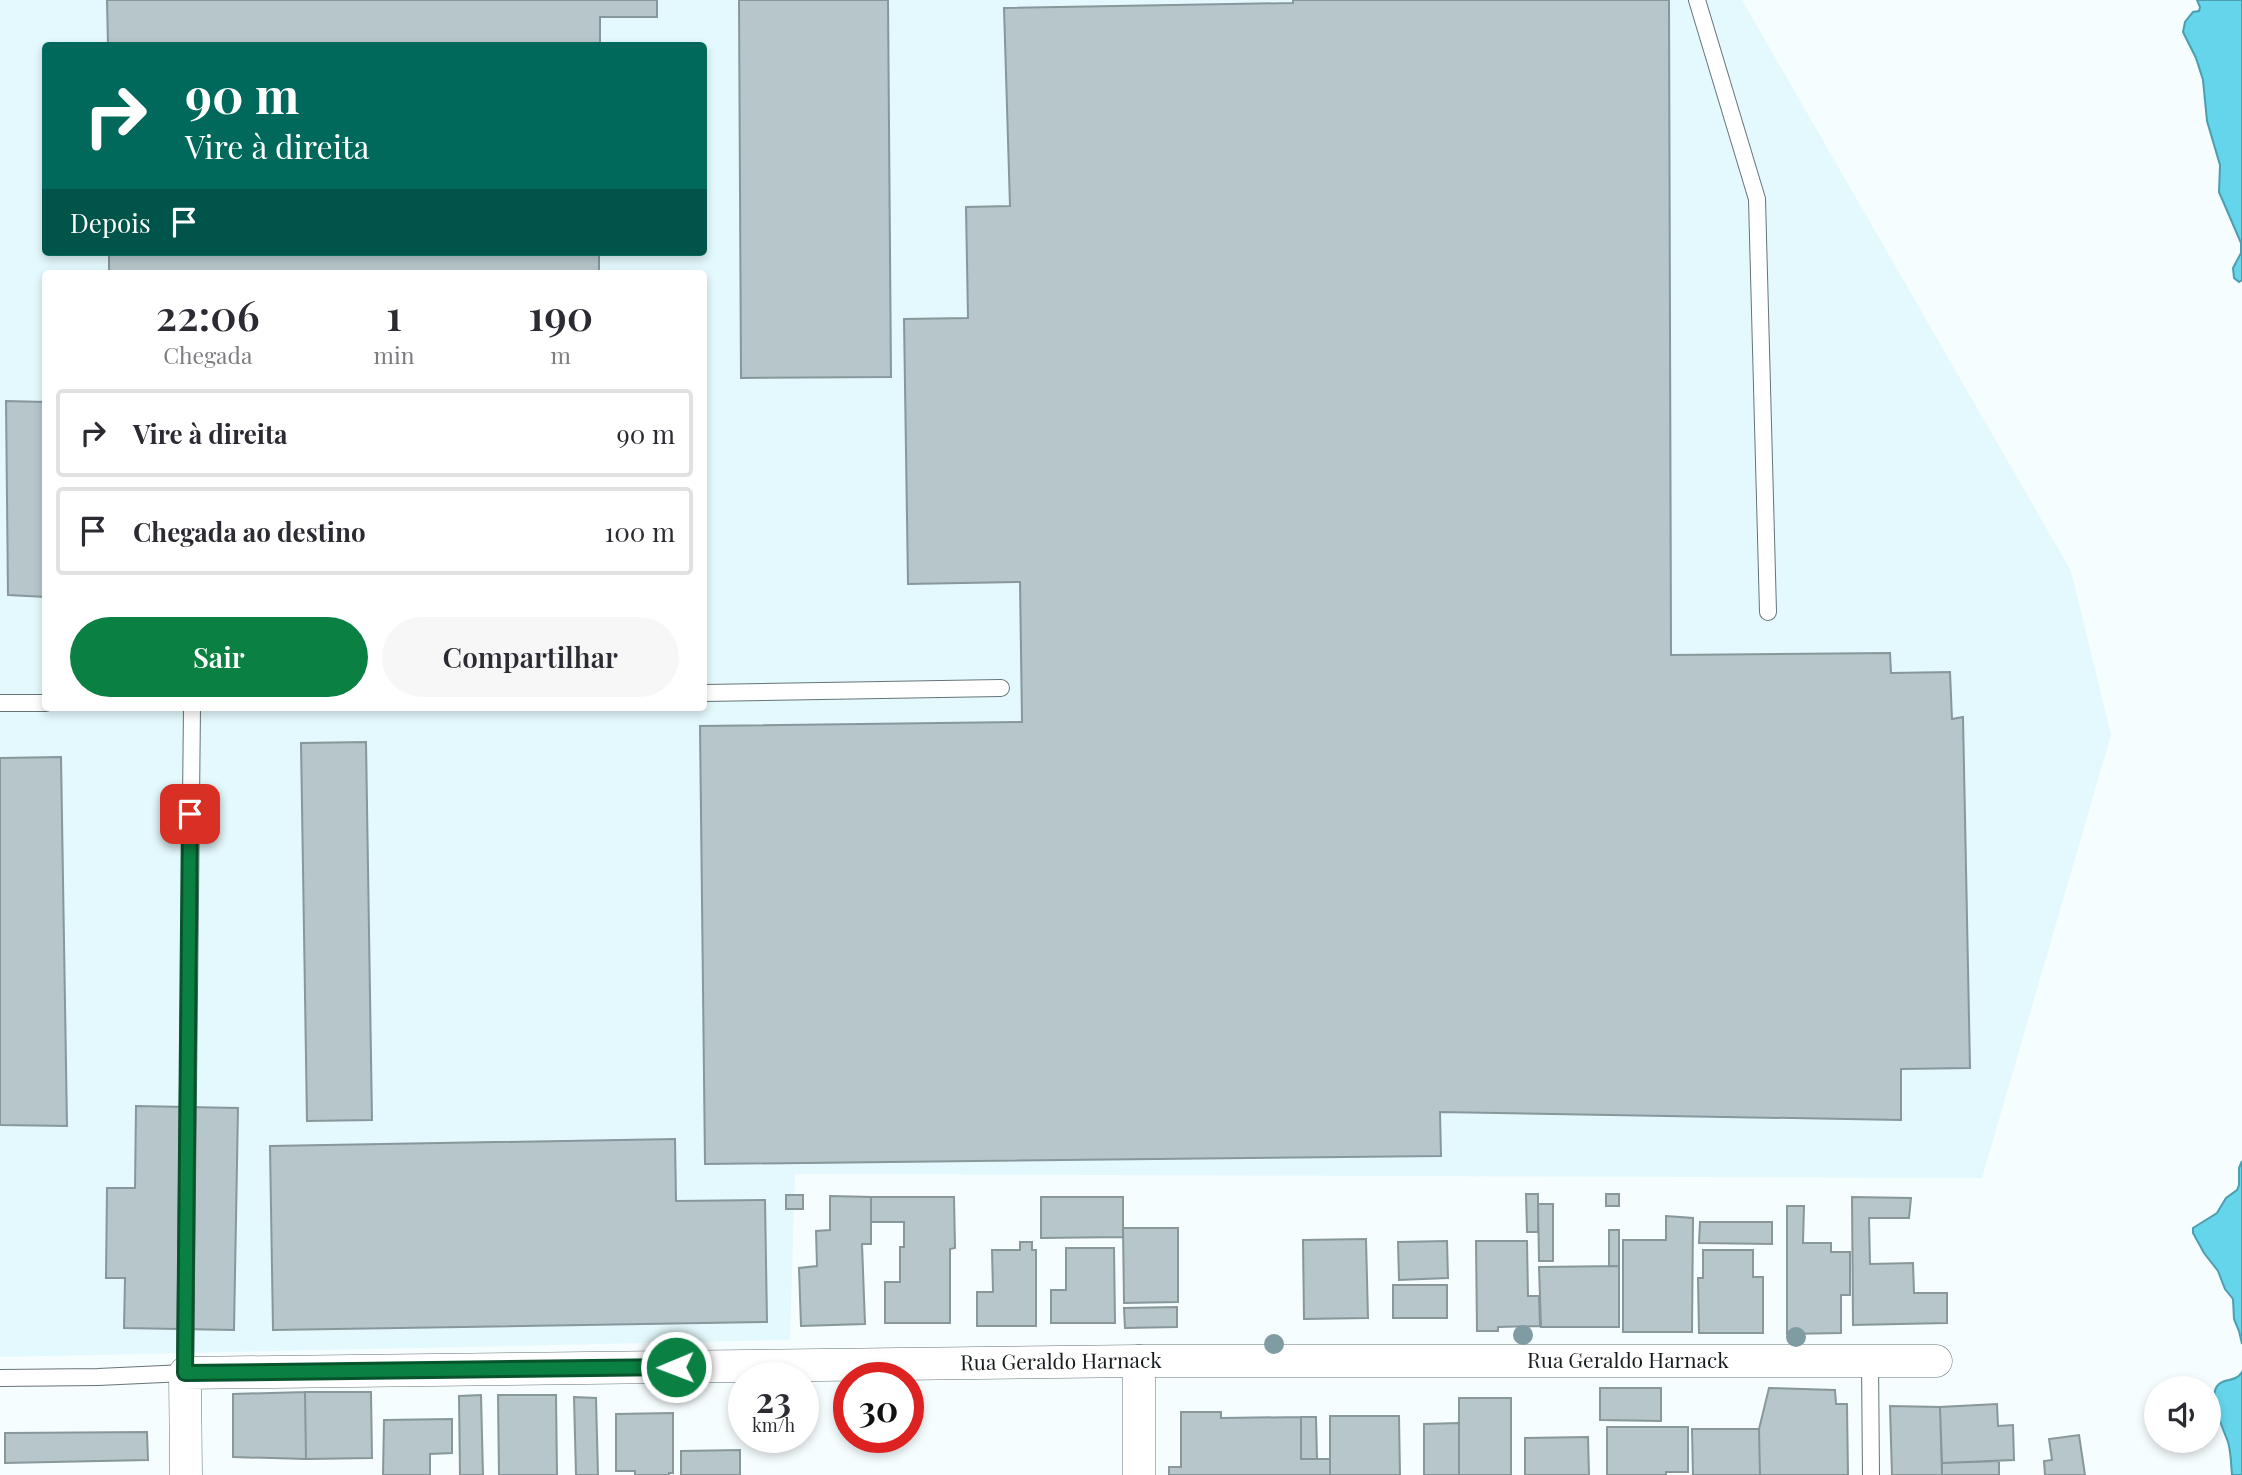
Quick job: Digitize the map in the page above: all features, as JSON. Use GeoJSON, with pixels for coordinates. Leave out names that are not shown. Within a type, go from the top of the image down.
{"type":"FeatureCollection","features":[{"type":"Feature","properties":{"kind":"street","name":"Rua Geraldo Harnack"},"geometry":{"type":"LineString","coordinates":[[185,1373],[1139,1361],[1936,1361]]}},
{"type":"Feature","properties":{"kind":"street"},"geometry":{"type":"LineString","coordinates":[[1139,1361],[1139,1475]]}},
{"type":"Feature","properties":{"kind":"street"},"geometry":{"type":"LineString","coordinates":[[185,1373],[186,1475]]}},
{"type":"Feature","properties":{"kind":"lane"},"geometry":{"type":"LineString","coordinates":[[1697,0],[1757,199],[1768,612]]}},
{"type":"Feature","properties":{"kind":"lane"},"geometry":{"type":"LineString","coordinates":[[707,693],[1001,688]]}},
{"type":"Feature","properties":{"kind":"lane"},"geometry":{"type":"LineString","coordinates":[[0,703],[42,703]]}},
{"type":"Feature","properties":{"kind":"lane"},"geometry":{"type":"LineString","coordinates":[[0,1378],[185,1373],[192,711]]}},
{"type":"Feature","properties":{"kind":"lane"},"geometry":{"type":"LineString","coordinates":[[1870,1361],[1871,1475]]}},
{"type":"Feature","properties":{"kind":"shaded area"},"geometry":{"type":"Polygon","coordinates":[[[0,0],[1742,0],[2071,571],[2111,735],[1982,1178],[795,1174],[790,1340],[0,1357],[0,0]]]}},
{"type":"Feature","properties":{"kind":"water"},"geometry":{"type":"Polygon","coordinates":[[[2197,0],[2242,0],[2242,280],[2239,282],[2234,278],[2233,268],[2241,253],[2241,243],[2219,192],[2220,165],[2207,121],[2203,80],[2183,32],[2185,22],[2193,12],[2199,11],[2197,0]]]}},
{"type":"Feature","properties":{"kind":"water"},"geometry":{"type":"Polygon","coordinates":[[[2242,1161],[2242,1344],[2234,1319],[2233,1299],[2225,1289],[2218,1271],[2204,1253],[2193,1228],[2217,1213],[2226,1198],[2237,1190],[2242,1161]]]}},
{"type":"Feature","properties":{"kind":"water"},"geometry":{"type":"Polygon","coordinates":[[[2242,1372],[2242,1475],[2232,1475],[2229,1446],[2221,1424],[2221,1383],[2237,1377],[2242,1372]]]}},
{"type":"Feature","properties":{"kind":"building"},"geometry":{"type":"Polygon","coordinates":[[[107,0],[657,0],[657,17],[600,17],[600,42],[108,42],[107,0]]]}},
{"type":"Feature","properties":{"kind":"building"},"geometry":{"type":"Polygon","coordinates":[[[739,0],[888,0],[891,377],[741,378],[739,0]]]}},
{"type":"Feature","properties":{"kind":"building"},"geometry":{"type":"Polygon","coordinates":[[[1293,0],[1669,0],[1671,655],[1890,653],[1891,673],[1950,672],[1952,719],[1963,717],[1970,1068],[1901,1069],[1901,1120],[1440,1112],[1441,1156],[705,1164],[700,726],[1022,722],[1020,582],[908,584],[904,319],[968,318],[966,207],[1010,206],[1004,8],[1293,3],[1293,0]]]}},
{"type":"Feature","properties":{"kind":"building"},"geometry":{"type":"Polygon","coordinates":[[[109,256],[599,256],[599,270],[109,270],[109,256]]]}},
{"type":"Feature","properties":{"kind":"building"},"geometry":{"type":"Polygon","coordinates":[[[6,401],[42,402],[42,597],[8,595],[6,401]]]}},
{"type":"Feature","properties":{"kind":"building"},"geometry":{"type":"Polygon","coordinates":[[[366,742],[372,1120],[307,1121],[301,743],[366,742]]]}},
{"type":"Feature","properties":{"kind":"building"},"geometry":{"type":"Polygon","coordinates":[[[61,757],[67,1126],[0,1125],[0,758],[61,757]]]}},
{"type":"Feature","properties":{"kind":"building"},"geometry":{"type":"Polygon","coordinates":[[[136,1106],[238,1108],[234,1330],[124,1328],[125,1278],[106,1278],[107,1188],[135,1188],[136,1106]]]}},
{"type":"Feature","properties":{"kind":"building"},"geometry":{"type":"Polygon","coordinates":[[[675,1139],[676,1201],[765,1200],[767,1322],[273,1330],[270,1146],[675,1139]]]}},
{"type":"Feature","properties":{"kind":"building"},"geometry":{"type":"Polygon","coordinates":[[[1526,1194],[1538,1194],[1538,1232],[1527,1232],[1526,1194]]]}},
{"type":"Feature","properties":{"kind":"building"},"geometry":{"type":"Polygon","coordinates":[[[1606,1194],[1619,1194],[1619,1206],[1606,1206],[1606,1194]]]}},
{"type":"Feature","properties":{"kind":"building"},"geometry":{"type":"Polygon","coordinates":[[[786,1195],[803,1195],[803,1209],[786,1209],[786,1195]]]}},
{"type":"Feature","properties":{"kind":"building"},"geometry":{"type":"Polygon","coordinates":[[[830,1196],[871,1197],[871,1244],[862,1244],[865,1324],[801,1326],[799,1268],[817,1266],[816,1231],[830,1230],[830,1196]]]}},
{"type":"Feature","properties":{"kind":"building"},"geometry":{"type":"Polygon","coordinates":[[[871,1197],[954,1197],[955,1248],[950,1249],[950,1323],[885,1323],[885,1282],[900,1282],[900,1247],[904,1247],[904,1222],[871,1222],[871,1197]]]}},
{"type":"Feature","properties":{"kind":"building"},"geometry":{"type":"Polygon","coordinates":[[[1041,1197],[1123,1197],[1123,1237],[1041,1238],[1041,1197]]]}},
{"type":"Feature","properties":{"kind":"building"},"geometry":{"type":"Polygon","coordinates":[[[1852,1197],[1911,1198],[1909,1218],[1869,1218],[1870,1264],[1913,1263],[1914,1293],[1947,1293],[1947,1323],[1853,1325],[1852,1197]]]}},
{"type":"Feature","properties":{"kind":"building"},"geometry":{"type":"Polygon","coordinates":[[[1538,1204],[1553,1204],[1553,1261],[1539,1261],[1538,1204]]]}},
{"type":"Feature","properties":{"kind":"building"},"geometry":{"type":"Polygon","coordinates":[[[1787,1206],[1804,1206],[1803,1243],[1831,1243],[1831,1252],[1850,1252],[1850,1295],[1841,1295],[1841,1333],[1787,1334],[1787,1206]]]}},
{"type":"Feature","properties":{"kind":"building"},"geometry":{"type":"Polygon","coordinates":[[[1666,1216],[1693,1218],[1692,1332],[1623,1332],[1623,1240],[1666,1240],[1666,1216]]]}},
{"type":"Feature","properties":{"kind":"building"},"geometry":{"type":"Polygon","coordinates":[[[1700,1222],[1772,1222],[1772,1244],[1699,1243],[1700,1222]]]}},
{"type":"Feature","properties":{"kind":"building"},"geometry":{"type":"Polygon","coordinates":[[[1123,1228],[1178,1228],[1178,1302],[1124,1303],[1123,1228]]]}},
{"type":"Feature","properties":{"kind":"building"},"geometry":{"type":"Polygon","coordinates":[[[1609,1230],[1619,1230],[1619,1266],[1609,1266],[1609,1230]]]}},
{"type":"Feature","properties":{"kind":"building"},"geometry":{"type":"Polygon","coordinates":[[[1366,1239],[1368,1318],[1304,1319],[1303,1240],[1366,1239]]]}},
{"type":"Feature","properties":{"kind":"building"},"geometry":{"type":"Polygon","coordinates":[[[1447,1241],[1448,1278],[1399,1280],[1398,1242],[1447,1241]]]}},
{"type":"Feature","properties":{"kind":"building"},"geometry":{"type":"Polygon","coordinates":[[[1476,1241],[1527,1241],[1528,1296],[1539,1296],[1540,1326],[1498,1327],[1498,1331],[1477,1331],[1476,1241]]]}},
{"type":"Feature","properties":{"kind":"building"},"geometry":{"type":"Polygon","coordinates":[[[1020,1242],[1032,1242],[1032,1250],[1036,1250],[1036,1326],[977,1326],[977,1292],[993,1292],[992,1250],[1020,1250],[1020,1242]]]}},
{"type":"Feature","properties":{"kind":"building"},"geometry":{"type":"Polygon","coordinates":[[[1066,1248],[1114,1248],[1115,1323],[1051,1323],[1051,1290],[1066,1290],[1066,1248]]]}},
{"type":"Feature","properties":{"kind":"building"},"geometry":{"type":"Polygon","coordinates":[[[1703,1250],[1753,1250],[1753,1277],[1763,1277],[1763,1333],[1699,1333],[1698,1278],[1703,1278],[1703,1250]]]}},
{"type":"Feature","properties":{"kind":"building"},"geometry":{"type":"Polygon","coordinates":[[[1619,1266],[1619,1327],[1541,1327],[1539,1267],[1619,1266]]]}},
{"type":"Feature","properties":{"kind":"building"},"geometry":{"type":"Polygon","coordinates":[[[1393,1285],[1447,1285],[1447,1318],[1393,1318],[1393,1285]]]}},
{"type":"Feature","properties":{"kind":"building"},"geometry":{"type":"Polygon","coordinates":[[[1177,1307],[1177,1327],[1125,1328],[1124,1308],[1177,1307]]]}},
{"type":"Feature","properties":{"kind":"building"},"geometry":{"type":"Polygon","coordinates":[[[1600,1388],[1661,1388],[1661,1421],[1600,1420],[1600,1388]]]}},
{"type":"Feature","properties":{"kind":"building"},"geometry":{"type":"Polygon","coordinates":[[[1769,1388],[1835,1390],[1836,1404],[1847,1404],[1848,1475],[1760,1475],[1759,1429],[1769,1388]]]}},
{"type":"Feature","properties":{"kind":"building"},"geometry":{"type":"Polygon","coordinates":[[[305,1392],[306,1459],[233,1457],[233,1394],[305,1392]]]}},
{"type":"Feature","properties":{"kind":"building"},"geometry":{"type":"Polygon","coordinates":[[[305,1392],[371,1392],[372,1458],[306,1459],[305,1392]]]}},
{"type":"Feature","properties":{"kind":"building"},"geometry":{"type":"Polygon","coordinates":[[[481,1395],[483,1475],[460,1475],[459,1396],[481,1395]]]}},
{"type":"Feature","properties":{"kind":"building"},"geometry":{"type":"Polygon","coordinates":[[[498,1395],[556,1395],[557,1475],[499,1475],[498,1395]]]}},
{"type":"Feature","properties":{"kind":"building"},"geometry":{"type":"Polygon","coordinates":[[[574,1397],[596,1398],[598,1475],[576,1475],[574,1397]]]}},
{"type":"Feature","properties":{"kind":"building"},"geometry":{"type":"Polygon","coordinates":[[[1459,1398],[1511,1398],[1511,1475],[1459,1475],[1459,1398]]]}},
{"type":"Feature","properties":{"kind":"building"},"geometry":{"type":"Polygon","coordinates":[[[1997,1404],[1998,1426],[2013,1425],[2014,1460],[1942,1463],[1940,1407],[1997,1404]]]}},
{"type":"Feature","properties":{"kind":"building"},"geometry":{"type":"Polygon","coordinates":[[[1890,1406],[1940,1407],[1942,1475],[1892,1475],[1890,1406]]]}},
{"type":"Feature","properties":{"kind":"building"},"geometry":{"type":"Polygon","coordinates":[[[1181,1412],[1221,1412],[1221,1418],[1301,1417],[1301,1459],[1330,1459],[1330,1475],[1169,1475],[1169,1467],[1181,1467],[1181,1412]]]}},
{"type":"Feature","properties":{"kind":"building"},"geometry":{"type":"Polygon","coordinates":[[[673,1413],[673,1473],[635,1475],[635,1471],[616,1471],[616,1414],[673,1413]]]}},
{"type":"Feature","properties":{"kind":"building"},"geometry":{"type":"Polygon","coordinates":[[[1330,1416],[1399,1416],[1400,1475],[1330,1475],[1330,1416]]]}},
{"type":"Feature","properties":{"kind":"building"},"geometry":{"type":"Polygon","coordinates":[[[1301,1417],[1316,1417],[1317,1459],[1301,1459],[1301,1417]]]}},
{"type":"Feature","properties":{"kind":"building"},"geometry":{"type":"Polygon","coordinates":[[[452,1419],[452,1453],[430,1454],[430,1475],[383,1475],[384,1420],[452,1419]]]}},
{"type":"Feature","properties":{"kind":"building"},"geometry":{"type":"Polygon","coordinates":[[[1459,1423],[1459,1475],[1424,1475],[1424,1424],[1459,1423]]]}},
{"type":"Feature","properties":{"kind":"building"},"geometry":{"type":"Polygon","coordinates":[[[1607,1427],[1688,1427],[1688,1472],[1666,1472],[1666,1475],[1607,1475],[1607,1427]]]}},
{"type":"Feature","properties":{"kind":"building"},"geometry":{"type":"Polygon","coordinates":[[[1692,1429],[1759,1429],[1760,1475],[1693,1475],[1692,1429]]]}},
{"type":"Feature","properties":{"kind":"building"},"geometry":{"type":"Polygon","coordinates":[[[147,1432],[148,1460],[5,1463],[5,1433],[147,1432]]]}},
{"type":"Feature","properties":{"kind":"building"},"geometry":{"type":"Polygon","coordinates":[[[2079,1435],[2085,1475],[2045,1475],[2044,1461],[2052,1460],[2049,1439],[2079,1435]]]}},
{"type":"Feature","properties":{"kind":"building"},"geometry":{"type":"Polygon","coordinates":[[[1588,1437],[1589,1475],[1525,1475],[1525,1438],[1588,1437]]]}},
{"type":"Feature","properties":{"kind":"building"},"geometry":{"type":"Polygon","coordinates":[[[728,1450],[728,1453],[740,1453],[740,1475],[681,1475],[681,1451],[728,1450]]]}},
{"type":"Feature","properties":{"kind":"building"},"geometry":{"type":"Polygon","coordinates":[[[1999,1461],[1999,1475],[1942,1475],[1942,1463],[1999,1461]]]}},
{"type":"Feature","properties":{"kind":"route"},"geometry":{"type":"LineString","coordinates":[[190,814],[185,1373],[676,1367]]}}]}
